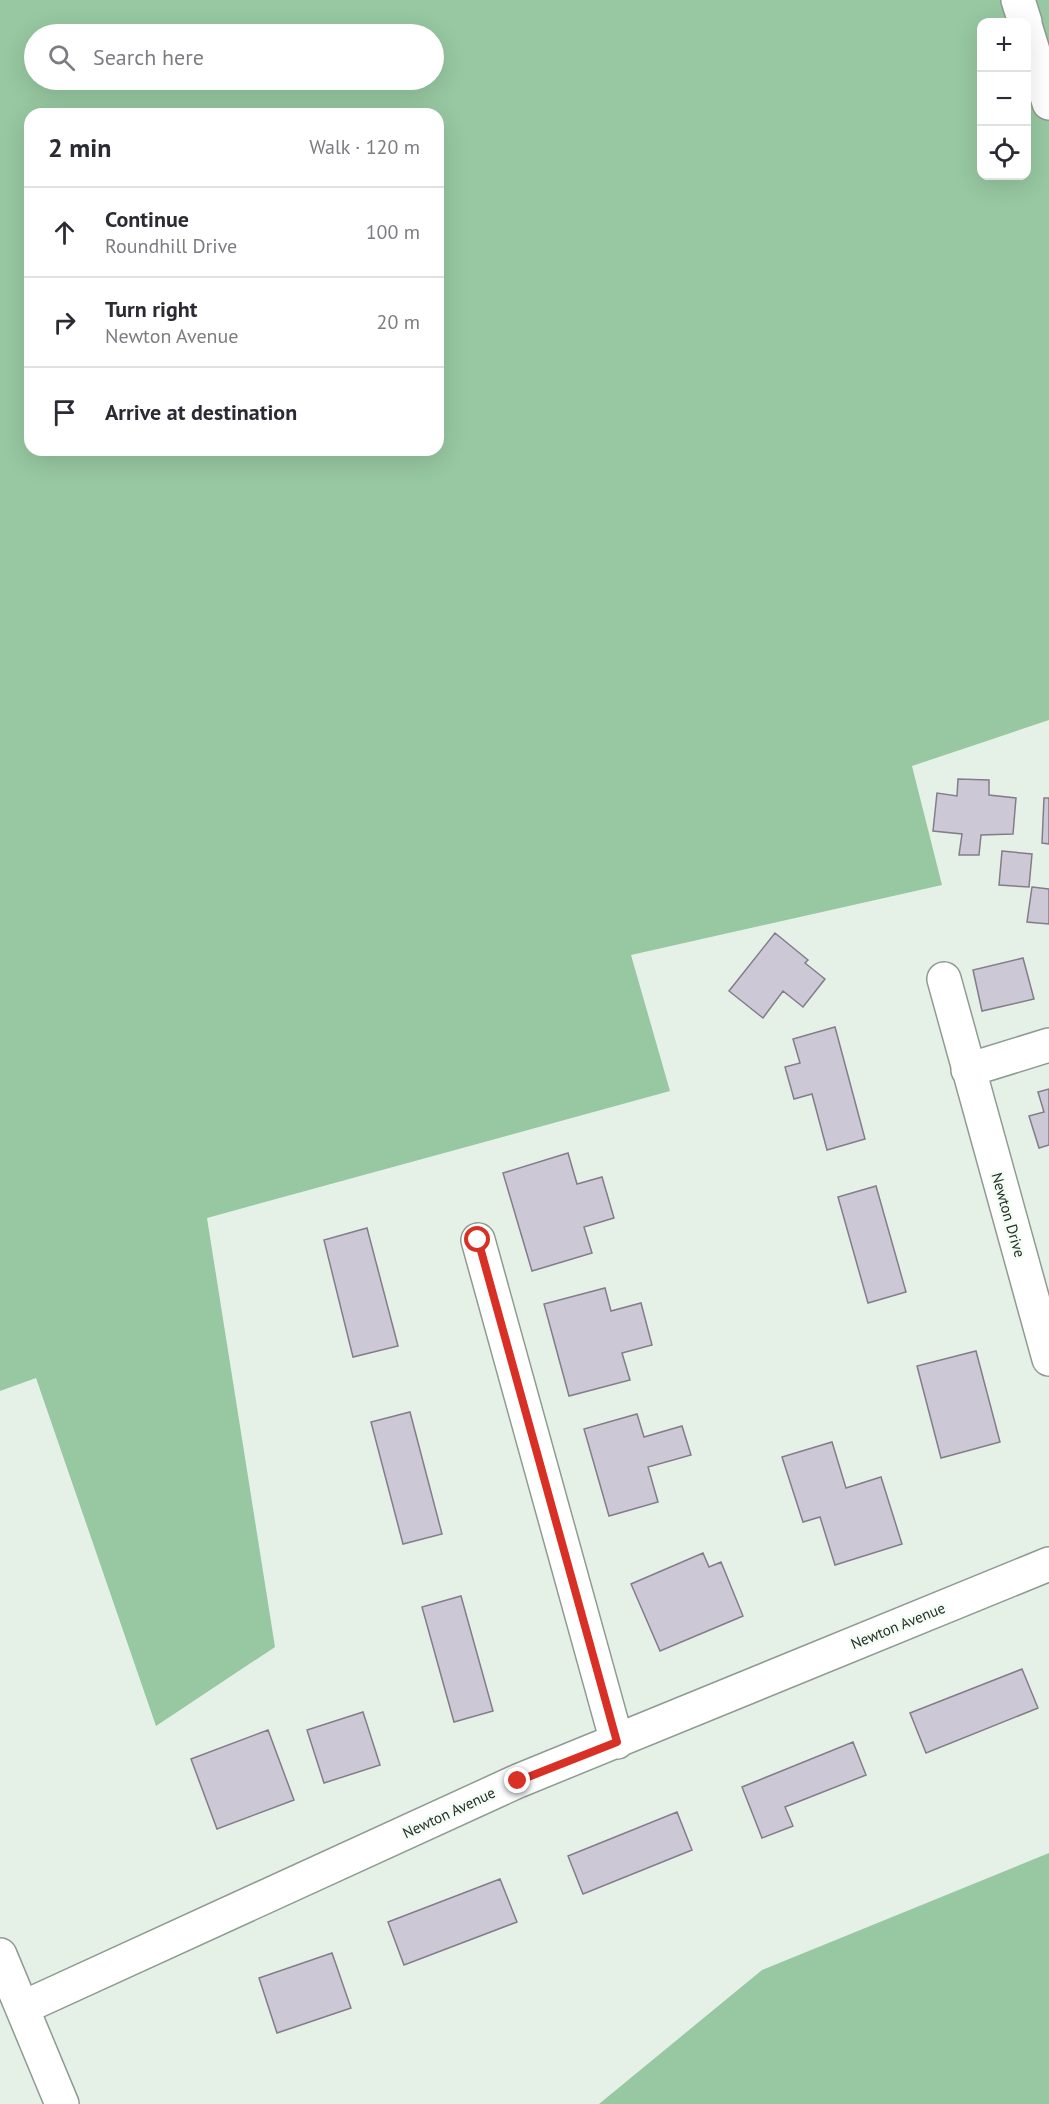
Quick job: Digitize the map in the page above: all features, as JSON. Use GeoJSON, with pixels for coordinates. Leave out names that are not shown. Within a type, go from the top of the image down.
{"type":"FeatureCollection","features":[{"type":"Feature","properties":{"kind":"street"},"geometry":{"type":"LineString","coordinates":[[1018,0],[1024,18]]}},
{"type":"Feature","properties":{"kind":"street"},"geometry":{"type":"LineString","coordinates":[[1031,44],[1049,103]]}},
{"type":"Feature","properties":{"kind":"street"},"geometry":{"type":"LineString","coordinates":[[1031,92],[1049,112]]}},
{"type":"Feature","properties":{"kind":"street","name":"Newton Drive"},"geometry":{"type":"LineString","coordinates":[[944,979],[1049,1359]]}},
{"type":"Feature","properties":{"kind":"street"},"geometry":{"type":"LineString","coordinates":[[968,1070],[1049,1045]]}},
{"type":"Feature","properties":{"kind":"street"},"geometry":{"type":"LineString","coordinates":[[478,1240],[617,1742]]}},
{"type":"Feature","properties":{"kind":"street","name":"Newton Avenue"},"geometry":{"type":"LineString","coordinates":[[22,2008],[508,1786],[1049,1564]]}},
{"type":"Feature","properties":{"kind":"street"},"geometry":{"type":"LineString","coordinates":[[0,1955],[62,2104]]}},
{"type":"Feature","properties":{"kind":"green space"},"geometry":{"type":"Polygon","coordinates":[[[0,0],[1049,0],[1049,720],[912,766],[942,885],[631,955],[670,1091],[207,1218],[275,1647],[156,1726],[36,1378],[0,1391],[0,0]]]}},
{"type":"Feature","properties":{"kind":"green space"},"geometry":{"type":"Polygon","coordinates":[[[1049,1853],[1049,2104],[599,2104],[762,1970],[1049,1853]]]}},
{"type":"Feature","properties":{"kind":"building"},"geometry":{"type":"Polygon","coordinates":[[[958,779],[989,780],[989,795],[1016,798],[1013,834],[981,835],[979,855],[959,855],[962,834],[933,831],[937,793],[957,796],[958,779]]]}},
{"type":"Feature","properties":{"kind":"building"},"geometry":{"type":"Polygon","coordinates":[[[1044,798],[1049,798],[1049,844],[1042,843],[1044,798]]]}},
{"type":"Feature","properties":{"kind":"building"},"geometry":{"type":"Polygon","coordinates":[[[1002,851],[1032,854],[1029,887],[999,885],[1002,851]]]}},
{"type":"Feature","properties":{"kind":"building"},"geometry":{"type":"Polygon","coordinates":[[[1032,887],[1049,889],[1049,924],[1027,922],[1032,887]]]}},
{"type":"Feature","properties":{"kind":"building"},"geometry":{"type":"Polygon","coordinates":[[[775,933],[808,960],[805,963],[825,979],[803,1007],[783,991],[763,1018],[729,991],[775,933]]]}},
{"type":"Feature","properties":{"kind":"building"},"geometry":{"type":"Polygon","coordinates":[[[1023,958],[1034,999],[982,1011],[973,970],[1023,958]]]}},
{"type":"Feature","properties":{"kind":"building"},"geometry":{"type":"Polygon","coordinates":[[[835,1027],[865,1139],[827,1150],[812,1094],[794,1099],[785,1067],[800,1063],[793,1039],[835,1027]]]}},
{"type":"Feature","properties":{"kind":"building"},"geometry":{"type":"Polygon","coordinates":[[[1049,1089],[1049,1145],[1039,1148],[1029,1116],[1044,1112],[1038,1092],[1049,1089]]]}},
{"type":"Feature","properties":{"kind":"building"},"geometry":{"type":"Polygon","coordinates":[[[568,1153],[577,1184],[602,1177],[614,1218],[584,1227],[592,1253],[532,1271],[503,1173],[568,1153]]]}},
{"type":"Feature","properties":{"kind":"building"},"geometry":{"type":"Polygon","coordinates":[[[876,1186],[906,1292],[868,1303],[838,1197],[876,1186]]]}},
{"type":"Feature","properties":{"kind":"building"},"geometry":{"type":"Polygon","coordinates":[[[367,1228],[398,1346],[353,1357],[324,1240],[367,1228]]]}},
{"type":"Feature","properties":{"kind":"building"},"geometry":{"type":"Polygon","coordinates":[[[605,1288],[611,1311],[641,1303],[652,1345],[622,1353],[630,1380],[569,1396],[544,1304],[605,1288]]]}},
{"type":"Feature","properties":{"kind":"building"},"geometry":{"type":"Polygon","coordinates":[[[976,1351],[1000,1442],[941,1458],[917,1366],[976,1351]]]}},
{"type":"Feature","properties":{"kind":"building"},"geometry":{"type":"Polygon","coordinates":[[[410,1412],[442,1534],[403,1544],[371,1422],[410,1412]]]}},
{"type":"Feature","properties":{"kind":"building"},"geometry":{"type":"Polygon","coordinates":[[[637,1414],[644,1437],[682,1426],[691,1455],[648,1467],[658,1502],[609,1516],[584,1429],[637,1414]]]}},
{"type":"Feature","properties":{"kind":"building"},"geometry":{"type":"Polygon","coordinates":[[[832,1442],[846,1488],[881,1477],[902,1544],[835,1565],[820,1517],[803,1522],[782,1457],[832,1442]]]}},
{"type":"Feature","properties":{"kind":"building"},"geometry":{"type":"Polygon","coordinates":[[[703,1553],[709,1567],[721,1562],[743,1616],[660,1651],[631,1584],[703,1553]]]}},
{"type":"Feature","properties":{"kind":"building"},"geometry":{"type":"Polygon","coordinates":[[[461,1596],[493,1711],[454,1722],[422,1607],[461,1596]]]}},
{"type":"Feature","properties":{"kind":"building"},"geometry":{"type":"Polygon","coordinates":[[[1022,1669],[1038,1708],[926,1753],[910,1713],[1022,1669]]]}},
{"type":"Feature","properties":{"kind":"building"},"geometry":{"type":"Polygon","coordinates":[[[363,1712],[380,1765],[324,1783],[307,1730],[363,1712]]]}},
{"type":"Feature","properties":{"kind":"building"},"geometry":{"type":"Polygon","coordinates":[[[268,1730],[294,1800],[217,1829],[191,1759],[268,1730]]]}},
{"type":"Feature","properties":{"kind":"building"},"geometry":{"type":"Polygon","coordinates":[[[853,1742],[866,1775],[785,1807],[793,1826],[762,1838],[742,1787],[853,1742]]]}},
{"type":"Feature","properties":{"kind":"building"},"geometry":{"type":"Polygon","coordinates":[[[677,1812],[692,1850],[583,1894],[568,1856],[677,1812]]]}},
{"type":"Feature","properties":{"kind":"building"},"geometry":{"type":"Polygon","coordinates":[[[500,1879],[517,1922],[404,1965],[388,1922],[500,1879]]]}},
{"type":"Feature","properties":{"kind":"building"},"geometry":{"type":"Polygon","coordinates":[[[332,1953],[351,2008],[277,2033],[259,1978],[332,1953]]]}},
{"type":"Feature","properties":{"kind":"route"},"geometry":{"type":"LineString","coordinates":[[478,1240],[617,1742],[518,1781]]}}]}
